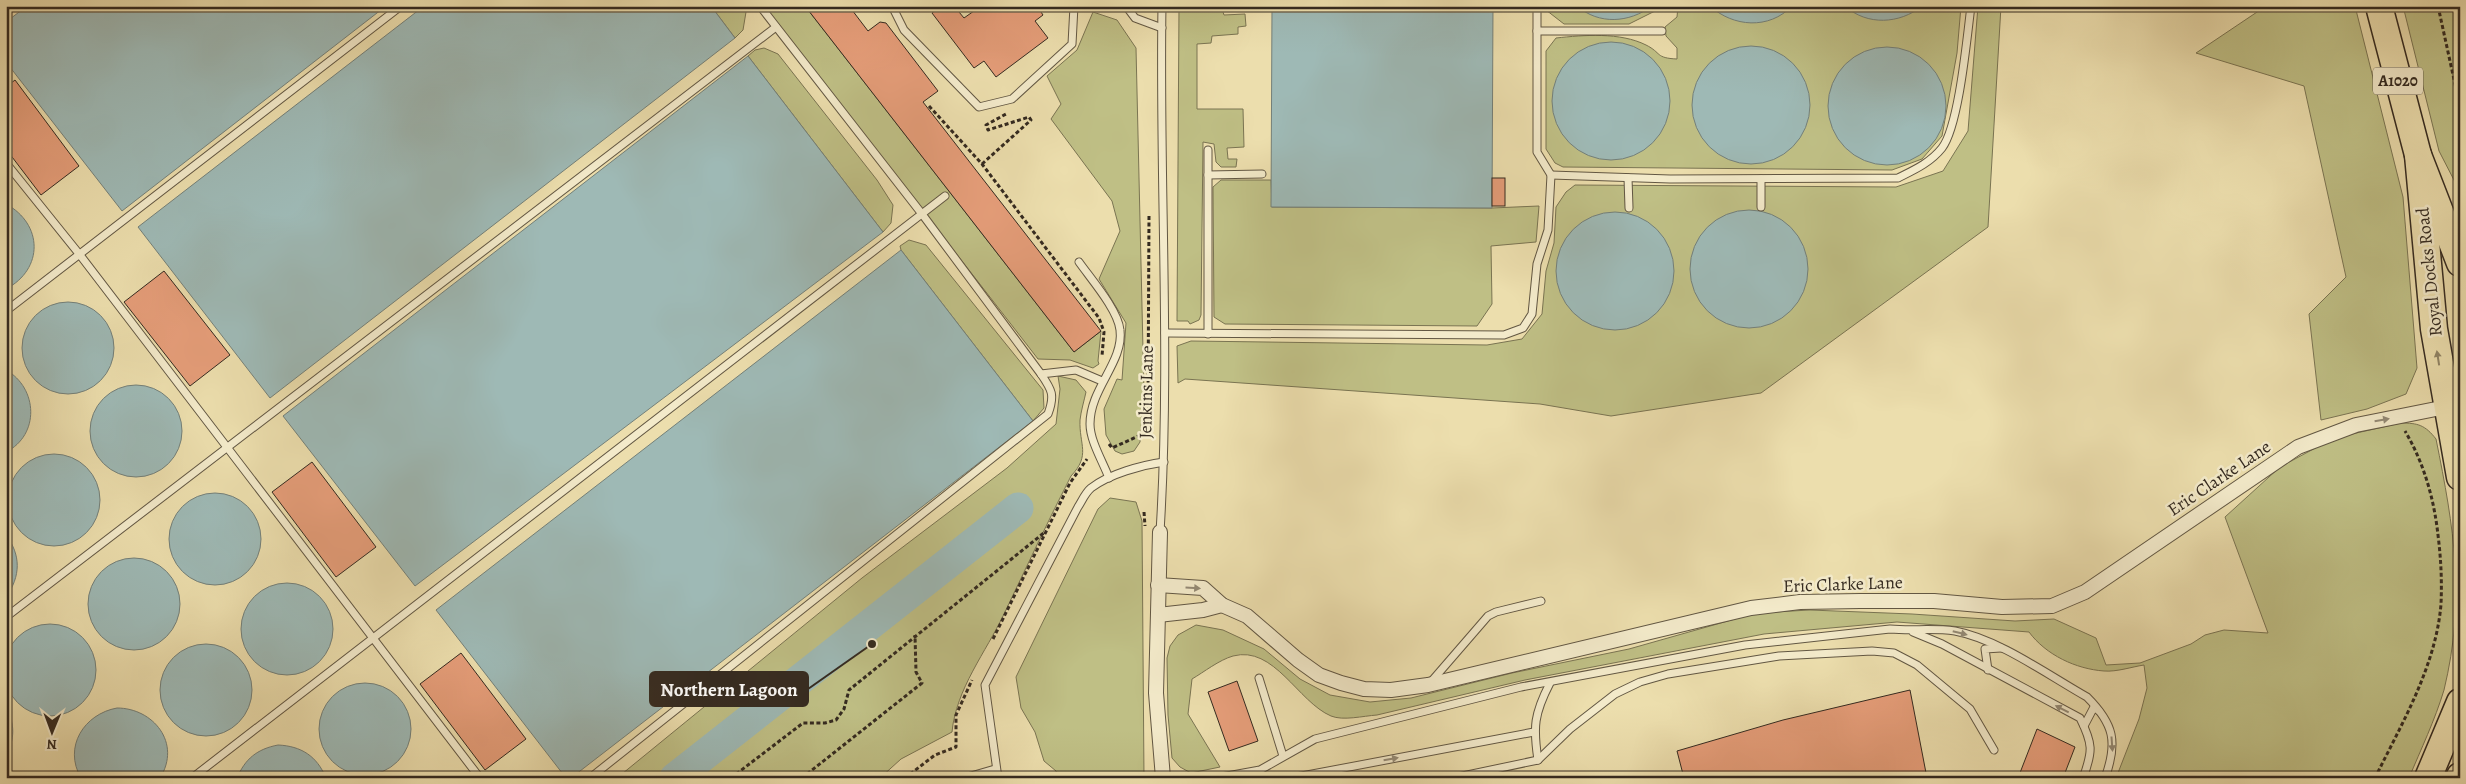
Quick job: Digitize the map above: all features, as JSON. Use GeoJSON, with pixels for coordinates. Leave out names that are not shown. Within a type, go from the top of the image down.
{"type":"FeatureCollection","features":[{"type":"Feature","properties":{"kind":"highway","name":"Royal Docks Road"},"geometry":{"type":"LineString","coordinates":[[2379,6],[2418,155],[2460,263]]}},
{"type":"Feature","properties":{"kind":"highway","name":"Royal Docks Road"},"geometry":{"type":"LineString","coordinates":[[2418,155],[2434,329],[2446,407],[2460,477]]}},
{"type":"Feature","properties":{"kind":"highway"},"geometry":{"type":"LineString","coordinates":[[2428,778],[2460,702]]}},
{"type":"Feature","properties":{"kind":"street","name":"Eric Clarke Lane"},"geometry":{"type":"LineString","coordinates":[[1158,585],[1203,588],[1222,605],[1247,616],[1312,670],[1341,684],[1364,689],[1391,690],[1428,685],[1751,608],[1800,602],[1860,600],[1934,601],[2002,608],[2052,606],[2085,592],[2298,447],[2356,425],[2446,407]]}},
{"type":"Feature","properties":{"kind":"street","name":"Jenkins Lane"},"geometry":{"type":"LineString","coordinates":[[1153,532],[1158,585],[1156,693],[1163,778]]}},
{"type":"Feature","properties":{"kind":"street"},"geometry":{"type":"LineString","coordinates":[[1158,615],[1204,610],[1222,605]]}},
{"type":"Feature","properties":{"kind":"lane"},"geometry":{"type":"LineString","coordinates":[[6,311],[401,6]]}},
{"type":"Feature","properties":{"kind":"lane"},"geometry":{"type":"LineString","coordinates":[[590,778],[1048,414],[1054,400],[1051,389],[1041,374],[922,214],[760,6]]}},
{"type":"Feature","properties":{"kind":"lane"},"geometry":{"type":"LineString","coordinates":[[892,6],[904,30],[979,107],[1012,99],[1072,44],[1074,6]]}},
{"type":"Feature","properties":{"kind":"lane"},"geometry":{"type":"LineString","coordinates":[[1126,6],[1135,18],[1162,28]]}},
{"type":"Feature","properties":{"kind":"lane","name":"Jenkins Lane"},"geometry":{"type":"LineString","coordinates":[[1153,532],[1164,462],[1165,333],[1162,6]]}},
{"type":"Feature","properties":{"kind":"lane"},"geometry":{"type":"LineString","coordinates":[[1165,333],[1504,335],[1523,328],[1532,314],[1537,264],[1548,230],[1551,175],[1537,152],[1537,6]]}},
{"type":"Feature","properties":{"kind":"lane"},"geometry":{"type":"LineString","coordinates":[[1551,175],[1628,178],[1898,178],[1923,166],[1943,148],[1958,100],[1971,6]]}},
{"type":"Feature","properties":{"kind":"lane"},"geometry":{"type":"LineString","coordinates":[[6,617],[776,27]]}},
{"type":"Feature","properties":{"kind":"lane"},"geometry":{"type":"LineString","coordinates":[[1537,31],[1662,31]]}},
{"type":"Feature","properties":{"kind":"lane"},"geometry":{"type":"LineString","coordinates":[[1208,150],[1208,334]]}},
{"type":"Feature","properties":{"kind":"lane"},"geometry":{"type":"LineString","coordinates":[[6,163],[80,254],[480,778]]}},
{"type":"Feature","properties":{"kind":"lane"},"geometry":{"type":"LineString","coordinates":[[1208,175],[1262,174]]}},
{"type":"Feature","properties":{"kind":"lane"},"geometry":{"type":"LineString","coordinates":[[1628,178],[1629,208]]}},
{"type":"Feature","properties":{"kind":"lane"},"geometry":{"type":"LineString","coordinates":[[1761,179],[1761,207]]}},
{"type":"Feature","properties":{"kind":"lane"},"geometry":{"type":"LineString","coordinates":[[192,778],[946,196]]}},
{"type":"Feature","properties":{"kind":"lane"},"geometry":{"type":"LineString","coordinates":[[1079,262],[1114,314],[1120,330],[1118,350],[1113,364],[1102,381],[1094,400],[1090,425],[1109,478]]}},
{"type":"Feature","properties":{"kind":"lane"},"geometry":{"type":"LineString","coordinates":[[1041,374],[1076,370],[1102,381]]}},
{"type":"Feature","properties":{"kind":"lane"},"geometry":{"type":"LineString","coordinates":[[998,778],[995,769],[985,686],[1078,507],[1092,487],[1109,478],[1144,465],[1164,462]]}},
{"type":"Feature","properties":{"kind":"lane"},"geometry":{"type":"LineString","coordinates":[[1428,685],[1488,616],[1496,612],[1541,601]]}},
{"type":"Feature","properties":{"kind":"lane"},"geometry":{"type":"LineString","coordinates":[[1216,778],[1260,770],[1315,739],[1520,687],[1550,683],[1604,670],[1745,645],[1890,629],[1912,631],[1936,629],[1957,632],[1992,642],[2086,697],[2102,714],[2112,736],[2113,753],[2105,778]]}},
{"type":"Feature","properties":{"kind":"lane"},"geometry":{"type":"LineString","coordinates":[[1912,631],[1942,644],[2080,718],[2091,740],[2092,748],[2083,778]]}},
{"type":"Feature","properties":{"kind":"lane"},"geometry":{"type":"LineString","coordinates":[[1988,670],[1985,650],[2001,648]]}},
{"type":"Feature","properties":{"kind":"lane"},"geometry":{"type":"LineString","coordinates":[[1453,778],[1538,760],[1570,729],[1615,694],[1640,682],[1668,674],[1779,656],[1872,651],[1894,653],[1917,665],[1970,709],[1994,750]]}},
{"type":"Feature","properties":{"kind":"lane"},"geometry":{"type":"LineString","coordinates":[[1259,678],[1283,756]]}},
{"type":"Feature","properties":{"kind":"lane"},"geometry":{"type":"LineString","coordinates":[[1538,760],[1534,732],[1542,696],[1550,683]]}},
{"type":"Feature","properties":{"kind":"lane"},"geometry":{"type":"LineString","coordinates":[[2084,726],[2094,707],[2102,714]]}},
{"type":"Feature","properties":{"kind":"lane"},"geometry":{"type":"LineString","coordinates":[[1291,778],[1534,732]]}},
{"type":"Feature","properties":{"kind":"lane"},"geometry":{"type":"LineString","coordinates":[[964,778],[995,769]]}},
{"type":"Feature","properties":{"kind":"path"},"geometry":{"type":"LineString","coordinates":[[2438,6],[2460,107]]}},
{"type":"Feature","properties":{"kind":"path"},"geometry":{"type":"LineString","coordinates":[[982,164],[1031,120],[1029,117],[988,130],[986,126],[1024,104],[1017,94]]}},
{"type":"Feature","properties":{"kind":"path"},"geometry":{"type":"LineString","coordinates":[[929,106],[982,164],[1099,318],[1104,332],[1101,360],[1113,364]]}},
{"type":"Feature","properties":{"kind":"path"},"geometry":{"type":"LineString","coordinates":[[2375,778],[2419,688],[2434,644],[2441,606],[2442,571],[2430,487],[2412,442],[2400,423],[2401,416]]}},
{"type":"Feature","properties":{"kind":"path"},"geometry":{"type":"LineString","coordinates":[[731,778],[803,723],[825,723],[836,720],[844,709],[849,690],[915,634],[1078,507]]}},
{"type":"Feature","properties":{"kind":"path"},"geometry":{"type":"LineString","coordinates":[[1144,512],[1153,532]]}},
{"type":"Feature","properties":{"kind":"path"},"geometry":{"type":"LineString","coordinates":[[802,778],[922,684],[916,672],[915,634]]}},
{"type":"Feature","properties":{"kind":"path"},"geometry":{"type":"LineString","coordinates":[[906,777],[935,755],[950,747]]}},
{"type":"Feature","properties":{"kind":"green space"},"geometry":{"type":"Polygon","coordinates":[[[711,6],[741,6],[746,12],[743,30],[735,38],[711,6]]]}},
{"type":"Feature","properties":{"kind":"green space"},"geometry":{"type":"Polygon","coordinates":[[[764,6],[805,6],[1074,352],[1101,331],[1099,364],[1093,368],[1070,360],[1038,359],[764,6]]]}},
{"type":"Feature","properties":{"kind":"green space"},"geometry":{"type":"Polygon","coordinates":[[[1179,6],[1221,6],[1224,15],[1245,14],[1246,26],[1238,27],[1238,34],[1212,36],[1211,43],[1197,44],[1197,109],[1243,109],[1244,147],[1227,148],[1228,159],[1237,159],[1236,167],[1221,167],[1216,162],[1214,144],[1203,142],[1201,315],[1199,320],[1190,324],[1188,321],[1177,321],[1179,6]]]}},
{"type":"Feature","properties":{"kind":"green space"},"geometry":{"type":"Polygon","coordinates":[[[1546,6],[1660,6],[1655,11],[1629,24],[1564,24],[1546,10],[1546,6]]]}},
{"type":"Feature","properties":{"kind":"green space"},"geometry":{"type":"Polygon","coordinates":[[[1678,6],[1961,6],[1957,53],[1942,136],[1922,159],[1892,170],[1563,167],[1555,163],[1546,149],[1546,51],[1556,38],[1590,35],[1625,38],[1646,45],[1662,56],[1677,59],[1677,48],[1666,36],[1665,27],[1677,17],[1678,6]]]}},
{"type":"Feature","properties":{"kind":"green space"},"geometry":{"type":"Polygon","coordinates":[[[1978,6],[2001,6],[1988,227],[1761,393],[1611,416],[1540,404],[1185,379],[1178,383],[1177,346],[1191,341],[1487,345],[1522,339],[1542,314],[1546,271],[1554,243],[1556,207],[1566,192],[1575,185],[1896,187],[1943,171],[1968,131],[1978,6]]]}},
{"type":"Feature","properties":{"kind":"green space"},"geometry":{"type":"Polygon","coordinates":[[[2266,6],[2355,6],[2403,197],[2417,368],[2406,394],[2367,409],[2321,420],[2309,314],[2346,277],[2304,86],[2196,53],[2266,6]]]}},
{"type":"Feature","properties":{"kind":"green space"},"geometry":{"type":"Polygon","coordinates":[[[2403,6],[2460,6],[2460,201],[2455,182],[2439,151],[2403,6]]]}},
{"type":"Feature","properties":{"kind":"green space"},"geometry":{"type":"Polygon","coordinates":[[[1093,12],[1117,20],[1136,48],[1144,393],[1140,442],[1134,451],[1122,454],[1115,451],[1106,435],[1104,409],[1117,379],[1122,380],[1126,323],[1099,279],[1120,231],[1112,201],[1051,119],[1061,104],[1047,76],[1077,50],[1093,12]]]}},
{"type":"Feature","properties":{"kind":"green space"},"geometry":{"type":"Polygon","coordinates":[[[764,48],[778,54],[877,180],[893,205],[891,223],[883,232],[748,56],[755,50],[764,48]]]}},
{"type":"Feature","properties":{"kind":"green space"},"geometry":{"type":"Polygon","coordinates":[[[1221,180],[1271,180],[1272,207],[1492,208],[1539,206],[1536,242],[1491,246],[1492,304],[1477,326],[1225,324],[1214,317],[1213,187],[1221,180]]]}},
{"type":"Feature","properties":{"kind":"green space"},"geometry":{"type":"Polygon","coordinates":[[[909,240],[926,245],[1043,390],[1044,408],[1033,421],[901,250],[900,246],[909,240]]]}},
{"type":"Feature","properties":{"kind":"green space"},"geometry":{"type":"Polygon","coordinates":[[[1058,376],[1076,380],[1086,392],[1080,420],[1083,450],[1081,462],[1071,476],[997,628],[965,686],[959,701],[952,732],[901,759],[880,778],[617,778],[862,578],[1007,468],[1056,424],[1060,389],[1058,376]]]}},
{"type":"Feature","properties":{"kind":"green space"},"geometry":{"type":"Polygon","coordinates":[[[2401,423],[2421,426],[2436,439],[2452,534],[2456,594],[2451,657],[2444,690],[2409,778],[2116,778],[2139,719],[2147,688],[2144,665],[2114,671],[2093,670],[2072,664],[2053,654],[2044,648],[2029,632],[1897,622],[1764,634],[1525,680],[1377,715],[1347,718],[1331,716],[1319,709],[1273,666],[1261,659],[1248,655],[1233,656],[1217,663],[1192,679],[1188,714],[1220,767],[1191,773],[1180,767],[1172,758],[1168,715],[1167,658],[1170,646],[1178,635],[1196,625],[1223,630],[1264,649],[1300,679],[1330,695],[1370,702],[1411,698],[1512,673],[1629,649],[1756,613],[1810,610],[2015,621],[2054,619],[2096,638],[2106,665],[2140,663],[2191,644],[2205,635],[2224,630],[2268,633],[2225,517],[2280,467],[2334,438],[2401,423]]]}},
{"type":"Feature","properties":{"kind":"green space"},"geometry":{"type":"Polygon","coordinates":[[[1110,498],[1136,502],[1142,521],[1144,778],[1058,778],[1056,771],[1044,761],[1035,732],[1021,708],[1016,677],[1098,509],[1110,498]]]}},
{"type":"Feature","properties":{"kind":"water"},"geometry":{"type":"Polygon","coordinates":[[[27,6],[386,6],[122,211],[6,62],[6,22],[27,6]]]}},
{"type":"Feature","properties":{"kind":"water"},"geometry":{"type":"Polygon","coordinates":[[[424,6],[711,6],[735,38],[270,398],[138,227],[424,6]]]}},
{"type":"Feature","properties":{"kind":"water"},"geometry":{"type":"Polygon","coordinates":[[[1272,6],[1493,6],[1492,208],[1271,207],[1272,6]]]}},
{"type":"Feature","properties":{"kind":"water"},"geometry":{"type":"Polygon","coordinates":[[[1577,6],[1652,6],[1634,16],[1614,20],[1595,16],[1577,6]]]}},
{"type":"Feature","properties":{"kind":"water"},"geometry":{"type":"Polygon","coordinates":[[[1710,6],[1792,6],[1783,14],[1773,19],[1751,23],[1729,18],[1710,6]]]}},
{"type":"Feature","properties":{"kind":"water"},"geometry":{"type":"Polygon","coordinates":[[[1845,6],[1922,6],[1913,12],[1894,19],[1873,20],[1863,17],[1845,6]]]}},
{"type":"Feature","properties":{"kind":"water"},"geometry":{"type":"Polygon","coordinates":[[[1611,42],[1634,46],[1653,59],[1666,78],[1670,101],[1666,124],[1653,143],[1634,156],[1611,160],[1588,156],[1569,143],[1556,124],[1552,101],[1556,78],[1569,59],[1588,46],[1611,42]]]}},
{"type":"Feature","properties":{"kind":"water"},"geometry":{"type":"Polygon","coordinates":[[[1751,46],[1774,50],[1793,63],[1806,82],[1810,105],[1806,128],[1793,147],[1774,160],[1751,164],[1728,160],[1709,147],[1696,128],[1692,105],[1696,82],[1709,63],[1728,50],[1751,46]]]}},
{"type":"Feature","properties":{"kind":"water"},"geometry":{"type":"Polygon","coordinates":[[[1887,47],[1910,51],[1929,64],[1942,83],[1946,106],[1942,129],[1929,148],[1910,161],[1887,165],[1864,161],[1845,148],[1832,129],[1828,106],[1832,83],[1845,64],[1864,51],[1887,47]]]}},
{"type":"Feature","properties":{"kind":"water"},"geometry":{"type":"Polygon","coordinates":[[[748,56],[883,232],[415,586],[283,416],[748,56]]]}},
{"type":"Feature","properties":{"kind":"water"},"geometry":{"type":"Polygon","coordinates":[[[6,204],[27,223],[32,234],[34,246],[32,259],[27,270],[6,289],[6,204]]]}},
{"type":"Feature","properties":{"kind":"water"},"geometry":{"type":"Polygon","coordinates":[[[1749,210],[1772,214],[1791,227],[1804,246],[1808,269],[1804,292],[1791,311],[1772,324],[1749,328],[1726,324],[1707,311],[1694,292],[1690,269],[1694,246],[1707,227],[1726,214],[1749,210]]]}},
{"type":"Feature","properties":{"kind":"water"},"geometry":{"type":"Polygon","coordinates":[[[1615,212],[1638,216],[1657,229],[1670,248],[1674,271],[1670,294],[1657,313],[1638,326],[1615,330],[1592,326],[1573,313],[1560,294],[1556,271],[1560,248],[1573,229],[1592,216],[1615,212]]]}},
{"type":"Feature","properties":{"kind":"water"},"geometry":{"type":"Polygon","coordinates":[[[901,250],[1033,421],[571,778],[566,778],[436,610],[901,250]]]}},
{"type":"Feature","properties":{"kind":"water"},"geometry":{"type":"Polygon","coordinates":[[[68,302],[86,305],[101,315],[111,330],[114,348],[111,366],[101,381],[86,391],[68,394],[50,391],[35,381],[25,366],[22,348],[25,330],[35,315],[50,305],[68,302]]]}},
{"type":"Feature","properties":{"kind":"water"},"geometry":{"type":"Polygon","coordinates":[[[6,370],[17,378],[24,388],[29,399],[31,411],[25,435],[6,452],[6,370]]]}},
{"type":"Feature","properties":{"kind":"water"},"geometry":{"type":"Polygon","coordinates":[[[136,385],[154,388],[169,398],[179,413],[182,431],[179,449],[169,464],[154,474],[136,477],[118,474],[103,464],[93,449],[90,431],[93,413],[103,398],[118,388],[136,385]]]}},
{"type":"Feature","properties":{"kind":"water"},"geometry":{"type":"Polygon","coordinates":[[[54,454],[72,457],[87,467],[97,482],[100,500],[97,518],[87,533],[72,543],[54,546],[36,543],[21,533],[11,518],[8,500],[11,482],[21,467],[36,457],[54,454]]]}},
{"type":"Feature","properties":{"kind":"water"},"geometry":{"type":"Polygon","coordinates":[[[215,493],[233,496],[248,506],[258,521],[261,539],[258,557],[248,572],[233,582],[215,585],[197,582],[182,572],[172,557],[169,539],[172,521],[182,506],[197,496],[215,493]]]}},
{"type":"Feature","properties":{"kind":"water"},"geometry":{"type":"Polygon","coordinates":[[[6,535],[17,558],[17,573],[6,597],[6,535]]]}},
{"type":"Feature","properties":{"kind":"water"},"geometry":{"type":"Polygon","coordinates":[[[134,558],[152,561],[167,571],[177,586],[180,604],[177,622],[167,637],[152,647],[134,650],[116,647],[101,637],[91,622],[88,604],[91,586],[101,571],[116,561],[134,558]]]}},
{"type":"Feature","properties":{"kind":"water"},"geometry":{"type":"Polygon","coordinates":[[[287,583],[305,586],[320,596],[330,611],[333,629],[330,647],[320,662],[305,672],[287,675],[269,672],[254,662],[244,647],[241,629],[244,611],[254,596],[269,586],[287,583]]]}},
{"type":"Feature","properties":{"kind":"water"},"geometry":{"type":"Polygon","coordinates":[[[50,624],[68,627],[83,637],[93,652],[96,670],[93,688],[83,703],[68,713],[50,716],[32,713],[17,703],[7,688],[4,670],[7,652],[17,637],[32,627],[50,624]]]}},
{"type":"Feature","properties":{"kind":"water"},"geometry":{"type":"Polygon","coordinates":[[[206,644],[224,647],[239,657],[249,672],[252,690],[249,708],[239,723],[224,733],[206,736],[188,733],[173,723],[163,708],[160,690],[163,672],[173,657],[188,647],[206,644]]]}},
{"type":"Feature","properties":{"kind":"water"},"geometry":{"type":"Polygon","coordinates":[[[365,683],[383,686],[398,696],[408,711],[411,729],[408,747],[398,762],[383,772],[365,775],[347,772],[332,762],[322,747],[319,729],[322,711],[332,696],[347,686],[365,683]]]}},
{"type":"Feature","properties":{"kind":"water"},"geometry":{"type":"Polygon","coordinates":[[[6,707],[13,731],[6,755],[6,707]]]}},
{"type":"Feature","properties":{"kind":"water"},"geometry":{"type":"Polygon","coordinates":[[[117,708],[142,714],[160,730],[166,740],[168,752],[166,765],[160,778],[81,778],[74,755],[80,734],[95,717],[105,711],[117,708]]]}},
{"type":"Feature","properties":{"kind":"water"},"geometry":{"type":"Polygon","coordinates":[[[278,745],[294,747],[313,758],[326,778],[237,778],[248,760],[264,749],[278,745]]]}},
{"type":"Feature","properties":{"kind":"water"},"geometry":{"type":"Polygon","coordinates":[[[28,773],[39,773],[53,778],[11,778],[28,773]]]}},
{"type":"Feature","properties":{"kind":"water"},"geometry":{"type":"Polygon","coordinates":[[[429,773],[440,773],[454,778],[412,778],[429,773]]]}},
{"type":"Feature","properties":{"kind":"building"},"geometry":{"type":"Polygon","coordinates":[[[805,6],[849,6],[868,31],[880,22],[886,23],[938,91],[923,102],[1101,331],[1074,352],[805,6]]]}},
{"type":"Feature","properties":{"kind":"building"},"geometry":{"type":"Polygon","coordinates":[[[941,6],[954,6],[964,18],[981,6],[1037,6],[1043,15],[1035,21],[1048,38],[996,77],[984,61],[974,68],[932,13],[941,6]]]}},
{"type":"Feature","properties":{"kind":"building"},"geometry":{"type":"Polygon","coordinates":[[[15,80],[79,166],[41,195],[6,149],[6,87],[15,80]]]}},
{"type":"Feature","properties":{"kind":"building"},"geometry":{"type":"Polygon","coordinates":[[[1492,178],[1505,178],[1505,206],[1492,206],[1492,178]]]}},
{"type":"Feature","properties":{"kind":"building"},"geometry":{"type":"Polygon","coordinates":[[[164,271],[230,355],[190,386],[124,302],[164,271]]]}},
{"type":"Feature","properties":{"kind":"building"},"geometry":{"type":"Polygon","coordinates":[[[312,462],[376,547],[336,577],[272,492],[312,462]]]}},
{"type":"Feature","properties":{"kind":"building"},"geometry":{"type":"Polygon","coordinates":[[[461,653],[526,739],[485,770],[420,684],[461,653]]]}},
{"type":"Feature","properties":{"kind":"building"},"geometry":{"type":"Polygon","coordinates":[[[1237,681],[1258,741],[1229,751],[1208,692],[1237,681]]]}},
{"type":"Feature","properties":{"kind":"building"},"geometry":{"type":"Polygon","coordinates":[[[1910,690],[1927,778],[1684,778],[1677,751],[1783,720],[1910,690]]]}},
{"type":"Feature","properties":{"kind":"building"},"geometry":{"type":"Polygon","coordinates":[[[2037,729],[2075,747],[2063,778],[2018,778],[2037,729]]]}},
{"type":"Feature","properties":{"kind":"waterway"},"geometry":{"type":"LineString","coordinates":[[675,778],[1018,508]]}},
{"type":"Feature","properties":{"kind":"place","name":"Northern Lagoon"},"geometry":{"type":"Point","coordinates":[872,644]}}]}
